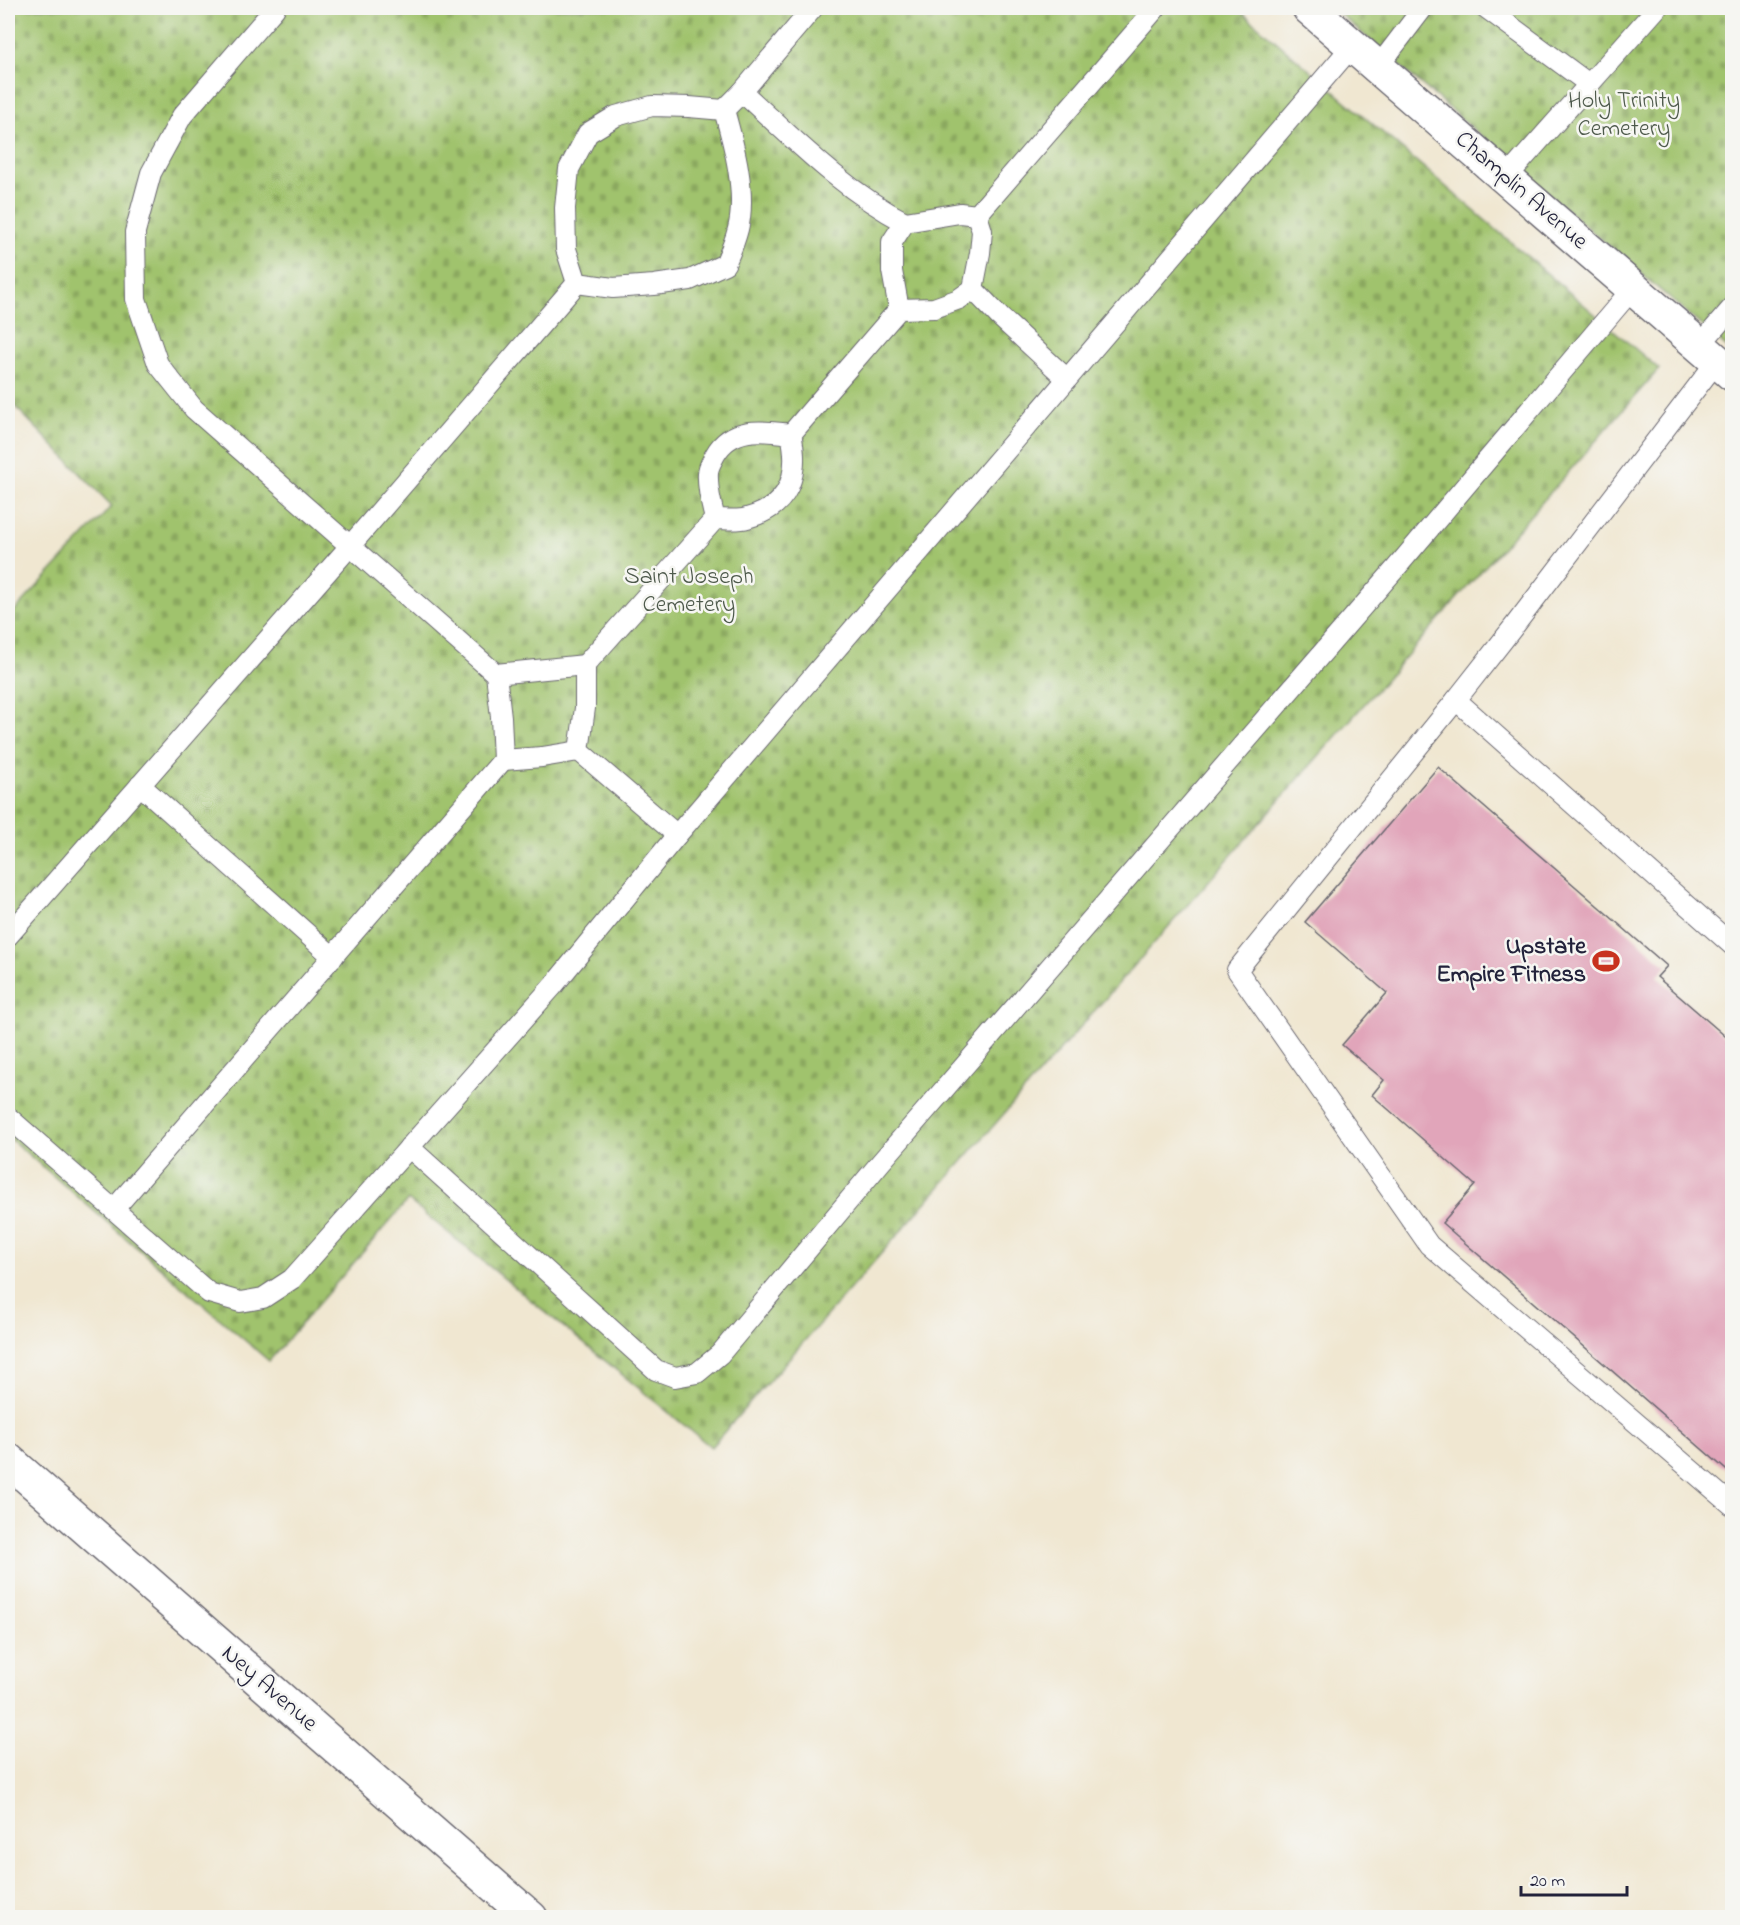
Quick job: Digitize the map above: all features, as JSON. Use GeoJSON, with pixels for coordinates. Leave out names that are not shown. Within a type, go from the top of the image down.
{"type":"FeatureCollection","features":[{"type":"Feature","properties":{"kind":"street","name":"Champlin Avenue"},"geometry":{"type":"LineString","coordinates":[[1309,8],[1716,361]]}},
{"type":"Feature","properties":{"kind":"street","name":"Ney Avenue"},"geometry":{"type":"LineString","coordinates":[[8,1460],[531,1917]]}},
{"type":"Feature","properties":{"kind":"lane"},"geometry":{"type":"LineString","coordinates":[[275,8],[182,117],[151,173],[135,232],[136,299],[158,364],[194,409],[496,674],[504,760]]}},
{"type":"Feature","properties":{"kind":"lane"},"geometry":{"type":"LineString","coordinates":[[577,283],[566,249],[566,208],[569,170],[588,133],[616,116],[652,106],[724,110],[813,8]]}},
{"type":"Feature","properties":{"kind":"lane"},"geometry":{"type":"LineString","coordinates":[[977,215],[1156,8]]}},
{"type":"Feature","properties":{"kind":"lane"},"geometry":{"type":"LineString","coordinates":[[1378,68],[1423,8]]}},
{"type":"Feature","properties":{"kind":"lane"},"geometry":{"type":"LineString","coordinates":[[1486,8],[1589,84]]}},
{"type":"Feature","properties":{"kind":"lane"},"geometry":{"type":"LineString","coordinates":[[1506,178],[1657,8]]}},
{"type":"Feature","properties":{"kind":"lane"},"geometry":{"type":"LineString","coordinates":[[8,1117],[209,1293],[240,1302],[263,1298],[292,1279],[553,986],[677,835],[1353,45]]}},
{"type":"Feature","properties":{"kind":"lane"},"geometry":{"type":"LineString","coordinates":[[742,92],[831,171],[879,209],[905,222],[960,213],[977,215]]}},
{"type":"Feature","properties":{"kind":"lane"},"geometry":{"type":"LineString","coordinates":[[577,283],[613,288],[654,285],[690,280],[725,264],[738,228],[741,187],[734,146],[724,110]]}},
{"type":"Feature","properties":{"kind":"lane"},"geometry":{"type":"LineString","coordinates":[[791,434],[899,309],[934,308],[959,299],[974,289],[982,231],[977,215]]}},
{"type":"Feature","properties":{"kind":"lane"},"geometry":{"type":"LineString","coordinates":[[899,309],[892,271],[892,242],[905,222]]}},
{"type":"Feature","properties":{"kind":"lane"},"geometry":{"type":"LineString","coordinates":[[8,936],[577,283]]}},
{"type":"Feature","properties":{"kind":"lane"},"geometry":{"type":"LineString","coordinates":[[409,1147],[656,1370],[675,1377],[697,1373],[720,1354],[881,1162],[1396,568],[1633,288]]}},
{"type":"Feature","properties":{"kind":"lane"},"geometry":{"type":"LineString","coordinates":[[974,289],[1000,317],[1067,380]]}},
{"type":"Feature","properties":{"kind":"lane"},"geometry":{"type":"LineString","coordinates":[[1732,308],[1716,361],[1515,626],[1237,970],[1429,1245],[1732,1505]]}},
{"type":"Feature","properties":{"kind":"lane"},"geometry":{"type":"LineString","coordinates":[[715,519],[709,491],[708,470],[718,450],[735,434],[766,430],[791,434]]}},
{"type":"Feature","properties":{"kind":"lane"},"geometry":{"type":"LineString","coordinates":[[579,751],[585,708],[585,665],[715,519],[746,519],[771,508],[787,493],[794,470],[794,448],[791,434]]}},
{"type":"Feature","properties":{"kind":"lane"},"geometry":{"type":"LineString","coordinates":[[496,674],[585,665]]}},
{"type":"Feature","properties":{"kind":"lane"},"geometry":{"type":"LineString","coordinates":[[1456,700],[1732,945]]}},
{"type":"Feature","properties":{"kind":"lane"},"geometry":{"type":"LineString","coordinates":[[114,1209],[504,760],[579,751],[677,835]]}},
{"type":"Feature","properties":{"kind":"lane"},"geometry":{"type":"LineString","coordinates":[[140,785],[333,957]]}},
{"type":"Feature","properties":{"kind":"green space","name":"Saint Joseph Cemetery"},"geometry":{"type":"Polygon","coordinates":[[[8,8],[1237,8],[1659,369],[711,1447],[408,1200],[269,1361],[8,1137],[8,618],[112,506],[8,399],[8,8]]]}},
{"type":"Feature","properties":{"kind":"green space","name":"Holy Trinity Cemetery"},"geometry":{"type":"Polygon","coordinates":[[[1333,8],[1732,8],[1732,352],[1333,8]]]}},
{"type":"Feature","properties":{"kind":"building"},"geometry":{"type":"Polygon","coordinates":[[[1438,767],[1667,966],[1657,977],[1732,1042],[1732,1475],[1442,1223],[1475,1185],[1372,1095],[1384,1080],[1342,1045],[1387,993],[1305,922],[1438,767]]]}},
{"type":"Feature","properties":{"kind":"place","name":"Upstate Empire Fitness"},"geometry":{"type":"Point","coordinates":[1606,961]}}]}
